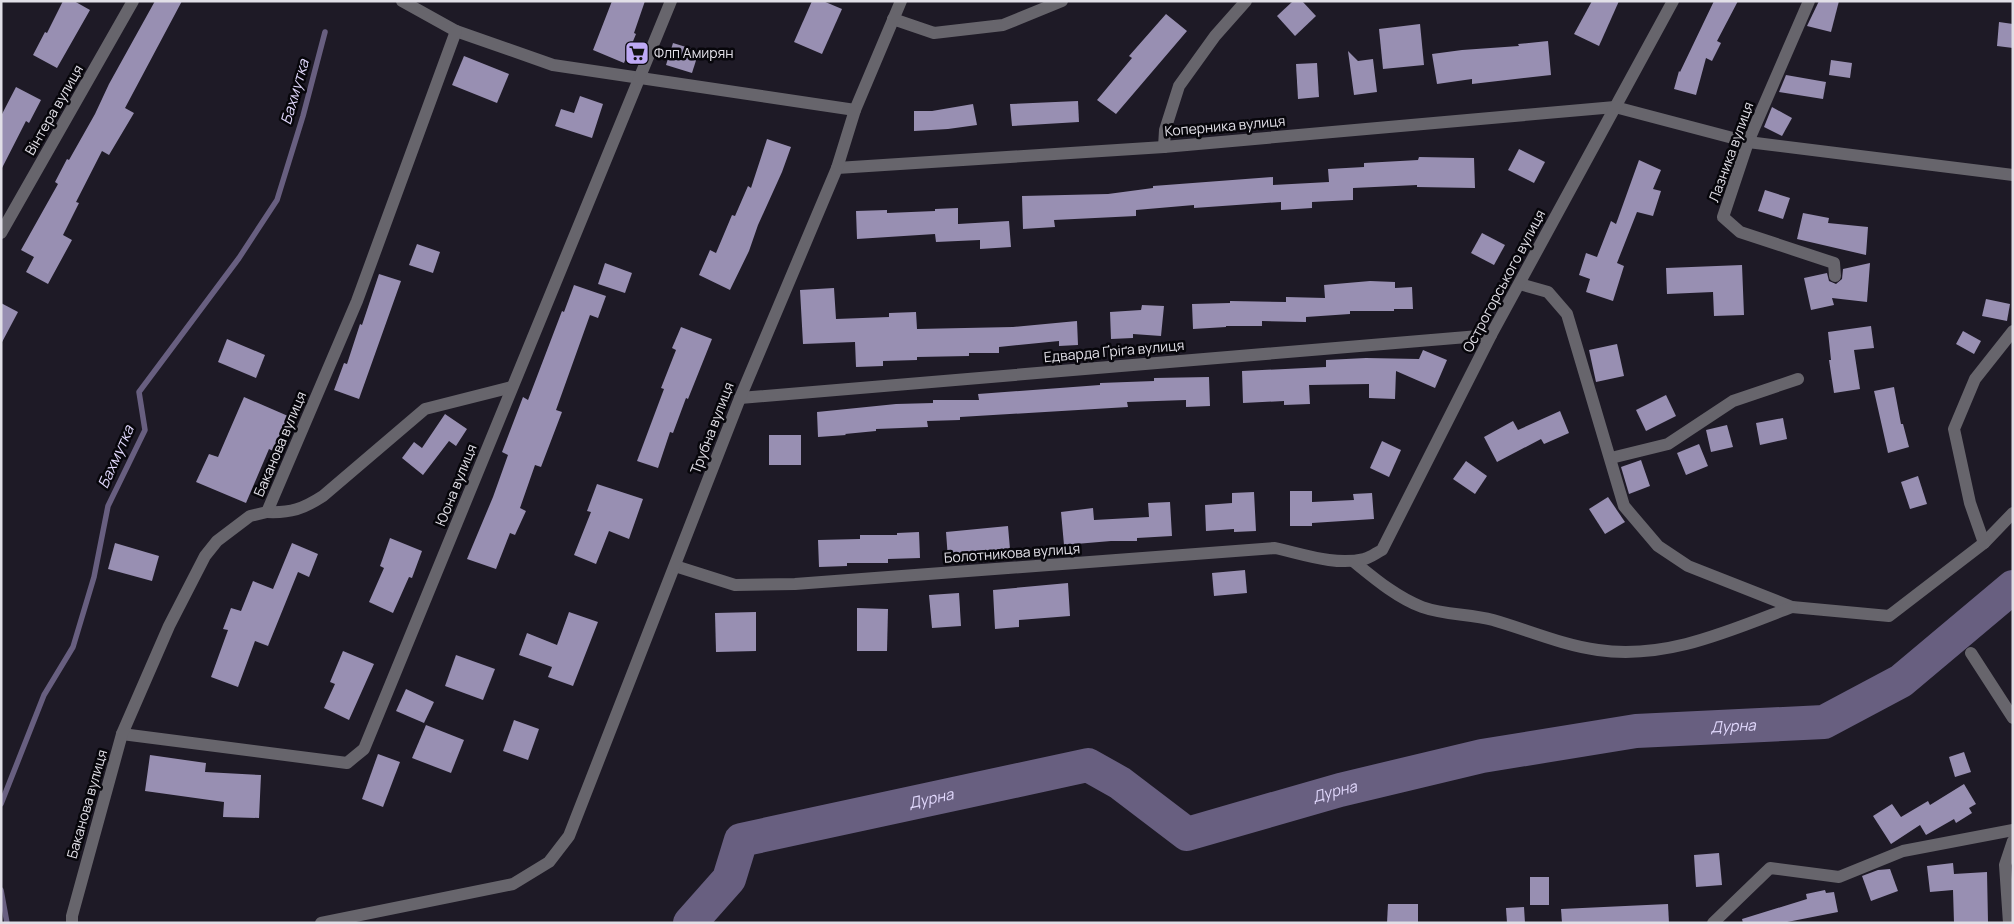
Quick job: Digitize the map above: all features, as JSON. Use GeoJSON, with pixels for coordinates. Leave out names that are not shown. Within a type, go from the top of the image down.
{"type":"FeatureCollection","features":[{"type":"Feature","properties":{"kind":"street","name":"Вінтера вулиця"},"geometry":{"type":"LineString","coordinates":[[1,233],[132,1]]}},
{"type":"Feature","properties":{"kind":"street"},"geometry":{"type":"LineString","coordinates":[[402,1],[456,31],[553,65],[855,110]]}},
{"type":"Feature","properties":{"kind":"street","name":"Юона вулиця"},"geometry":{"type":"LineString","coordinates":[[122,734],[347,763],[364,749],[671,1]]}},
{"type":"Feature","properties":{"kind":"street","name":"Трубна вулиця"},"geometry":{"type":"LineString","coordinates":[[321,923],[513,884],[549,862],[570,836],[740,398],[837,168],[855,110],[901,1]]}},
{"type":"Feature","properties":{"kind":"street"},"geometry":{"type":"LineString","coordinates":[[893,19],[934,33],[1003,25],[1062,1]]}},
{"type":"Feature","properties":{"kind":"street"},"geometry":{"type":"LineString","coordinates":[[1164,147],[1165,130],[1179,86],[1215,36],[1246,1]]}},
{"type":"Feature","properties":{"kind":"street","name":"Острогорського вулиця"},"geometry":{"type":"LineString","coordinates":[[1353,561],[1367,559],[1382,550],[1491,335],[1673,1]]}},
{"type":"Feature","properties":{"kind":"street","name":"Лазника вулиця"},"geometry":{"type":"LineString","coordinates":[[1809,1],[1748,142],[1723,217],[1740,232],[1834,263],[1835,276]]}},
{"type":"Feature","properties":{"kind":"street","name":"Баканова вулиця"},"geometry":{"type":"LineString","coordinates":[[72,923],[79,889],[122,734],[169,626],[205,556],[217,540],[238,524],[250,516],[267,512],[357,301],[456,31]]}},
{"type":"Feature","properties":{"kind":"street","name":"Коперника вулиця"},"geometry":{"type":"LineString","coordinates":[[837,168],[1164,147],[1615,107],[1748,142],[2013,175]]}},
{"type":"Feature","properties":{"kind":"street"},"geometry":{"type":"LineString","coordinates":[[1520,284],[1548,292],[1567,314],[1624,506],[1658,546],[1688,566],[1792,608],[1889,616],[1984,544],[2013,513]]}},
{"type":"Feature","properties":{"kind":"street"},"geometry":{"type":"LineString","coordinates":[[1984,544],[1970,503],[1954,429],[1976,380],[2013,331]]}},
{"type":"Feature","properties":{"kind":"street","name":"Едварда Ґріґа вулиця"},"geometry":{"type":"LineString","coordinates":[[740,398],[1491,335]]}},
{"type":"Feature","properties":{"kind":"street"},"geometry":{"type":"LineString","coordinates":[[1611,458],[1668,444],[1733,401],[1798,379]]}},
{"type":"Feature","properties":{"kind":"street"},"geometry":{"type":"LineString","coordinates":[[267,512],[284,513],[305,508],[323,496],[425,409],[512,387]]}},
{"type":"Feature","properties":{"kind":"street","name":"Болотникова вулиця"},"geometry":{"type":"LineString","coordinates":[[675,566],[735,585],[795,584],[1276,548],[1321,559],[1353,561]]}},
{"type":"Feature","properties":{"kind":"street"},"geometry":{"type":"LineString","coordinates":[[1353,561],[1383,585],[1422,607],[1492,620],[1598,650],[1634,652],[1669,649],[1706,640],[1792,608]]}},
{"type":"Feature","properties":{"kind":"street"},"geometry":{"type":"LineString","coordinates":[[1971,653],[2013,718]]}},
{"type":"Feature","properties":{"kind":"street"},"geometry":{"type":"LineString","coordinates":[[1713,923],[1770,868],[1840,876],[1903,851],[2013,830]]}},
{"type":"Feature","properties":{"kind":"street"},"geometry":{"type":"LineString","coordinates":[[2009,923],[2005,865],[2013,841]]}},
{"type":"Feature","properties":{"kind":"building"},"geometry":{"type":"Polygon","coordinates":[[[63,1],[74,1],[90,10],[57,68],[33,55],[45,32],[47,33],[63,1]]]}},
{"type":"Feature","properties":{"kind":"building"},"geometry":{"type":"Polygon","coordinates":[[[155,1],[182,1],[125,108],[134,113],[109,155],[102,151],[76,202],[79,203],[63,235],[72,240],[48,284],[26,272],[34,257],[21,250],[58,184],[55,182],[67,159],[69,160],[95,114],[109,84],[155,1]]]}},
{"type":"Feature","properties":{"kind":"building"},"geometry":{"type":"Polygon","coordinates":[[[612,1],[645,1],[634,33],[636,34],[624,63],[593,50],[612,1]]]}},
{"type":"Feature","properties":{"kind":"building"},"geometry":{"type":"Polygon","coordinates":[[[812,1],[823,1],[842,9],[822,54],[794,42],[812,1]]]}},
{"type":"Feature","properties":{"kind":"building"},"geometry":{"type":"Polygon","coordinates":[[[1293,1],[1302,1],[1316,16],[1295,36],[1277,16],[1293,1]]]}},
{"type":"Feature","properties":{"kind":"building"},"geometry":{"type":"Polygon","coordinates":[[[1592,1],[1619,1],[1599,46],[1574,34],[1592,1]]]}},
{"type":"Feature","properties":{"kind":"building"},"geometry":{"type":"Polygon","coordinates":[[[1714,1],[1738,1],[1717,41],[1721,43],[1712,61],[1706,58],[1696,95],[1674,89],[1679,71],[1714,1]]]}},
{"type":"Feature","properties":{"kind":"building"},"geometry":{"type":"Polygon","coordinates":[[[1819,1],[1839,1],[1831,32],[1807,26],[1819,1]]]}},
{"type":"Feature","properties":{"kind":"building"},"geometry":{"type":"Polygon","coordinates":[[[1166,14],[1187,31],[1116,114],[1097,100],[1132,58],[1129,56],[1166,14]]]}},
{"type":"Feature","properties":{"kind":"building"},"geometry":{"type":"Polygon","coordinates":[[[1999,22],[2013,24],[2013,48],[1997,46],[1999,22]]]}},
{"type":"Feature","properties":{"kind":"building"},"geometry":{"type":"Polygon","coordinates":[[[1420,24],[1424,65],[1383,69],[1379,29],[1420,24]]]}},
{"type":"Feature","properties":{"kind":"building"},"geometry":{"type":"Polygon","coordinates":[[[1548,41],[1551,75],[1472,84],[1472,79],[1437,84],[1432,54],[1519,46],[1518,44],[1548,41]]]}},
{"type":"Feature","properties":{"kind":"building"},"geometry":{"type":"Polygon","coordinates":[[[673,43],[699,51],[692,73],[666,65],[673,43]]]}},
{"type":"Feature","properties":{"kind":"building"},"geometry":{"type":"Polygon","coordinates":[[[1348,51],[1358,61],[1373,59],[1377,92],[1354,95],[1348,51]]]}},
{"type":"Feature","properties":{"kind":"building"},"geometry":{"type":"Polygon","coordinates":[[[464,56],[509,74],[497,103],[452,85],[464,56]]]}},
{"type":"Feature","properties":{"kind":"building"},"geometry":{"type":"Polygon","coordinates":[[[1831,60],[1852,63],[1850,78],[1829,75],[1831,60]]]}},
{"type":"Feature","properties":{"kind":"building"},"geometry":{"type":"Polygon","coordinates":[[[1317,63],[1319,97],[1298,99],[1296,64],[1317,63]]]}},
{"type":"Feature","properties":{"kind":"building"},"geometry":{"type":"Polygon","coordinates":[[[1786,75],[1826,82],[1823,99],[1779,92],[1786,75]]]}},
{"type":"Feature","properties":{"kind":"building"},"geometry":{"type":"Polygon","coordinates":[[[16,87],[41,100],[29,123],[26,121],[1,170],[1,116],[16,87]]]}},
{"type":"Feature","properties":{"kind":"building"},"geometry":{"type":"Polygon","coordinates":[[[580,96],[603,104],[592,138],[555,126],[561,109],[574,113],[580,96]]]}},
{"type":"Feature","properties":{"kind":"building"},"geometry":{"type":"Polygon","coordinates":[[[1078,101],[1079,122],[1012,126],[1010,104],[1078,101]]]}},
{"type":"Feature","properties":{"kind":"building"},"geometry":{"type":"Polygon","coordinates":[[[973,104],[977,125],[914,131],[914,111],[932,111],[973,104]]]}},
{"type":"Feature","properties":{"kind":"building"},"geometry":{"type":"Polygon","coordinates":[[[1772,107],[1792,118],[1782,136],[1764,127],[1772,107]]]}},
{"type":"Feature","properties":{"kind":"building"},"geometry":{"type":"Polygon","coordinates":[[[767,139],[791,147],[749,251],[730,290],[699,275],[710,250],[716,253],[732,215],[735,216],[748,186],[751,188],[767,139]]]}},
{"type":"Feature","properties":{"kind":"building"},"geometry":{"type":"Polygon","coordinates":[[[1519,149],[1545,162],[1534,183],[1508,170],[1519,149]]]}},
{"type":"Feature","properties":{"kind":"building"},"geometry":{"type":"Polygon","coordinates":[[[1419,157],[1474,158],[1475,188],[1417,187],[1417,185],[1353,188],[1353,200],[1312,202],[1312,208],[1281,210],[1281,202],[1194,208],[1194,205],[1136,210],[1136,216],[1054,220],[1055,227],[1023,229],[1022,196],[1108,194],[1153,188],[1153,186],[1273,177],[1273,185],[1329,182],[1328,169],[1364,167],[1364,163],[1418,160],[1419,157]]]}},
{"type":"Feature","properties":{"kind":"building"},"geometry":{"type":"Polygon","coordinates":[[[1639,160],[1661,170],[1653,189],[1661,191],[1653,216],[1637,212],[1617,263],[1624,266],[1613,301],[1586,292],[1590,279],[1579,275],[1586,253],[1597,257],[1611,221],[1616,224],[1639,160]]]}},
{"type":"Feature","properties":{"kind":"building"},"geometry":{"type":"Polygon","coordinates":[[[1765,190],[1790,198],[1783,219],[1758,211],[1765,190]]]}},
{"type":"Feature","properties":{"kind":"building"},"geometry":{"type":"Polygon","coordinates":[[[958,208],[958,224],[1009,221],[1011,247],[980,249],[980,240],[936,242],[935,234],[857,239],[856,211],[887,210],[887,213],[958,208]]]}},
{"type":"Feature","properties":{"kind":"building"},"geometry":{"type":"Polygon","coordinates":[[[1803,213],[1829,218],[1828,223],[1868,227],[1866,255],[1797,239],[1803,213]]]}},
{"type":"Feature","properties":{"kind":"building"},"geometry":{"type":"Polygon","coordinates":[[[1482,233],[1505,245],[1494,265],[1471,253],[1482,233]]]}},
{"type":"Feature","properties":{"kind":"building"},"geometry":{"type":"Polygon","coordinates":[[[417,244],[440,252],[433,273],[409,265],[417,244]]]}},
{"type":"Feature","properties":{"kind":"building"},"geometry":{"type":"Polygon","coordinates":[[[605,263],[632,273],[625,293],[598,284],[605,263]]]}},
{"type":"Feature","properties":{"kind":"building"},"geometry":{"type":"Polygon","coordinates":[[[1870,263],[1867,302],[1832,298],[1834,305],[1811,310],[1804,278],[1827,273],[1829,281],[1836,284],[1842,279],[1843,269],[1870,263]]]}},
{"type":"Feature","properties":{"kind":"building"},"geometry":{"type":"Polygon","coordinates":[[[1742,265],[1744,315],[1714,316],[1713,292],[1667,294],[1666,268],[1742,265]]]}},
{"type":"Feature","properties":{"kind":"building"},"geometry":{"type":"Polygon","coordinates":[[[379,274],[401,281],[359,399],[334,390],[344,363],[347,364],[379,274]]]}},
{"type":"Feature","properties":{"kind":"building"},"geometry":{"type":"Polygon","coordinates":[[[1370,281],[1395,282],[1395,288],[1412,287],[1413,309],[1350,311],[1350,314],[1306,317],[1306,322],[1262,321],[1262,326],[1226,326],[1193,329],[1192,304],[1230,303],[1230,301],[1286,302],[1286,297],[1325,298],[1324,285],[1370,281]]]}},
{"type":"Feature","properties":{"kind":"building"},"geometry":{"type":"Polygon","coordinates":[[[574,285],[606,296],[598,318],[590,315],[556,410],[562,412],[541,467],[535,465],[520,508],[526,511],[515,535],[510,533],[496,569],[467,559],[508,455],[502,452],[523,397],[528,400],[574,285]]]}},
{"type":"Feature","properties":{"kind":"building"},"geometry":{"type":"Polygon","coordinates":[[[834,288],[836,319],[889,317],[889,313],[916,312],[917,329],[1013,327],[1077,321],[1078,345],[1059,346],[1059,341],[999,347],[999,353],[969,353],[969,356],[917,357],[917,360],[883,361],[883,366],[856,367],[855,342],[803,344],[800,290],[834,288]]]}},
{"type":"Feature","properties":{"kind":"building"},"geometry":{"type":"Polygon","coordinates":[[[1986,299],[2010,304],[2007,321],[1982,316],[1986,299]]]}},
{"type":"Feature","properties":{"kind":"building"},"geometry":{"type":"Polygon","coordinates":[[[1,303],[18,312],[1,344],[1,303]]]}},
{"type":"Feature","properties":{"kind":"building"},"geometry":{"type":"Polygon","coordinates":[[[1142,305],[1164,306],[1161,336],[1133,334],[1133,338],[1111,339],[1110,312],[1141,310],[1142,305]]]}},
{"type":"Feature","properties":{"kind":"building"},"geometry":{"type":"Polygon","coordinates":[[[1871,326],[1874,348],[1854,350],[1860,389],[1834,393],[1829,360],[1831,360],[1828,332],[1871,326]]]}},
{"type":"Feature","properties":{"kind":"building"},"geometry":{"type":"Polygon","coordinates":[[[681,327],[712,339],[673,433],[670,432],[658,468],[637,461],[664,389],[661,388],[676,350],[672,348],[681,327]]]}},
{"type":"Feature","properties":{"kind":"building"},"geometry":{"type":"Polygon","coordinates":[[[1963,331],[1981,341],[1974,354],[1956,344],[1963,331]]]}},
{"type":"Feature","properties":{"kind":"building"},"geometry":{"type":"Polygon","coordinates":[[[227,339],[265,355],[256,378],[218,362],[227,339]]]}},
{"type":"Feature","properties":{"kind":"building"},"geometry":{"type":"Polygon","coordinates":[[[1617,344],[1624,376],[1596,382],[1589,350],[1617,344]]]}},
{"type":"Feature","properties":{"kind":"building"},"geometry":{"type":"Polygon","coordinates":[[[1423,350],[1447,360],[1435,388],[1396,371],[1395,399],[1369,398],[1369,384],[1309,385],[1310,404],[1284,405],[1284,401],[1243,403],[1242,371],[1326,367],[1326,360],[1366,358],[1419,359],[1423,350]]]}},
{"type":"Feature","properties":{"kind":"building"},"geometry":{"type":"Polygon","coordinates":[[[1209,377],[1210,406],[1186,407],[1186,400],[1127,402],[1128,407],[960,417],[960,420],[927,421],[928,427],[876,429],[876,431],[818,437],[817,412],[896,404],[933,403],[933,400],[979,400],[978,394],[1100,385],[1100,383],[1154,381],[1154,378],[1209,377]]]}},
{"type":"Feature","properties":{"kind":"building"},"geometry":{"type":"Polygon","coordinates":[[[1894,387],[1901,424],[1903,424],[1909,447],[1888,453],[1874,391],[1894,387]]]}},
{"type":"Feature","properties":{"kind":"building"},"geometry":{"type":"Polygon","coordinates":[[[1666,395],[1676,416],[1646,431],[1636,410],[1666,395]]]}},
{"type":"Feature","properties":{"kind":"building"},"geometry":{"type":"Polygon","coordinates":[[[244,397],[288,416],[273,451],[269,449],[246,503],[196,482],[209,454],[218,457],[244,397]]]}},
{"type":"Feature","properties":{"kind":"building"},"geometry":{"type":"Polygon","coordinates":[[[1560,411],[1569,433],[1544,444],[1541,439],[1497,462],[1484,437],[1513,421],[1518,430],[1560,411]]]}},
{"type":"Feature","properties":{"kind":"building"},"geometry":{"type":"Polygon","coordinates":[[[445,414],[467,429],[456,446],[449,441],[423,475],[402,458],[414,442],[422,448],[445,414]]]}},
{"type":"Feature","properties":{"kind":"building"},"geometry":{"type":"Polygon","coordinates":[[[1783,418],[1787,439],[1760,445],[1756,423],[1783,418]]]}},
{"type":"Feature","properties":{"kind":"building"},"geometry":{"type":"Polygon","coordinates":[[[1727,425],[1733,447],[1711,452],[1706,430],[1727,425]]]}},
{"type":"Feature","properties":{"kind":"building"},"geometry":{"type":"Polygon","coordinates":[[[769,435],[801,435],[801,465],[769,465],[769,435]]]}},
{"type":"Feature","properties":{"kind":"building"},"geometry":{"type":"Polygon","coordinates":[[[1382,441],[1401,450],[1389,477],[1370,468],[1382,441]]]}},
{"type":"Feature","properties":{"kind":"building"},"geometry":{"type":"Polygon","coordinates":[[[1699,444],[1708,466],[1686,475],[1677,453],[1699,444]]]}},
{"type":"Feature","properties":{"kind":"building"},"geometry":{"type":"Polygon","coordinates":[[[1641,460],[1650,486],[1629,494],[1621,467],[1641,460]]]}},
{"type":"Feature","properties":{"kind":"building"},"geometry":{"type":"Polygon","coordinates":[[[1466,461],[1487,476],[1475,494],[1453,479],[1466,461]]]}},
{"type":"Feature","properties":{"kind":"building"},"geometry":{"type":"Polygon","coordinates":[[[1918,476],[1927,504],[1910,509],[1901,482],[1918,476]]]}},
{"type":"Feature","properties":{"kind":"building"},"geometry":{"type":"Polygon","coordinates":[[[597,484],[643,499],[629,539],[609,531],[596,564],[574,555],[591,512],[587,511],[597,484]]]}},
{"type":"Feature","properties":{"kind":"building"},"geometry":{"type":"Polygon","coordinates":[[[1290,491],[1312,491],[1312,502],[1354,500],[1353,494],[1372,493],[1374,519],[1312,523],[1312,526],[1290,526],[1290,491]]]}},
{"type":"Feature","properties":{"kind":"building"},"geometry":{"type":"Polygon","coordinates":[[[1254,492],[1256,531],[1234,532],[1234,529],[1206,531],[1205,505],[1232,503],[1232,493],[1254,492]]]}},
{"type":"Feature","properties":{"kind":"building"},"geometry":{"type":"Polygon","coordinates":[[[1608,497],[1625,522],[1605,534],[1589,509],[1608,497]]]}},
{"type":"Feature","properties":{"kind":"building"},"geometry":{"type":"Polygon","coordinates":[[[1170,502],[1172,536],[1137,538],[1137,541],[1064,545],[1061,512],[1093,508],[1094,520],[1149,517],[1148,503],[1170,502]]]}},
{"type":"Feature","properties":{"kind":"building"},"geometry":{"type":"Polygon","coordinates":[[[1008,526],[1010,549],[971,552],[971,557],[948,559],[946,532],[1008,526]]]}},
{"type":"Feature","properties":{"kind":"building"},"geometry":{"type":"Polygon","coordinates":[[[919,532],[920,558],[888,559],[888,563],[847,563],[847,566],[819,567],[818,540],[860,539],[860,535],[897,535],[897,533],[919,532]]]}},
{"type":"Feature","properties":{"kind":"building"},"geometry":{"type":"Polygon","coordinates":[[[390,538],[422,551],[412,578],[409,577],[393,613],[369,602],[384,568],[380,566],[390,538]]]}},
{"type":"Feature","properties":{"kind":"building"},"geometry":{"type":"Polygon","coordinates":[[[115,543],[159,556],[152,581],[108,569],[115,543]]]}},
{"type":"Feature","properties":{"kind":"building"},"geometry":{"type":"Polygon","coordinates":[[[292,543],[318,554],[309,577],[298,572],[268,646],[255,641],[238,687],[211,677],[228,630],[223,629],[231,608],[241,611],[253,581],[273,589],[292,543]]]}},
{"type":"Feature","properties":{"kind":"building"},"geometry":{"type":"Polygon","coordinates":[[[1245,570],[1247,593],[1214,596],[1212,573],[1245,570]]]}},
{"type":"Feature","properties":{"kind":"building"},"geometry":{"type":"Polygon","coordinates":[[[1068,583],[1070,616],[1019,620],[1019,627],[995,629],[993,590],[1068,583]]]}},
{"type":"Feature","properties":{"kind":"building"},"geometry":{"type":"Polygon","coordinates":[[[959,593],[961,626],[932,628],[929,595],[959,593]]]}},
{"type":"Feature","properties":{"kind":"building"},"geometry":{"type":"Polygon","coordinates":[[[857,608],[888,609],[887,651],[857,651],[857,608]]]}},
{"type":"Feature","properties":{"kind":"building"},"geometry":{"type":"Polygon","coordinates":[[[569,612],[598,622],[573,686],[548,677],[552,667],[519,655],[527,633],[557,645],[569,612]]]}},
{"type":"Feature","properties":{"kind":"building"},"geometry":{"type":"Polygon","coordinates":[[[756,612],[756,651],[716,652],[715,613],[756,612]]]}},
{"type":"Feature","properties":{"kind":"building"},"geometry":{"type":"Polygon","coordinates":[[[343,651],[374,664],[349,720],[324,708],[335,684],[330,682],[343,651]]]}},
{"type":"Feature","properties":{"kind":"building"},"geometry":{"type":"Polygon","coordinates":[[[456,655],[495,669],[483,700],[445,686],[456,655]]]}},
{"type":"Feature","properties":{"kind":"building"},"geometry":{"type":"Polygon","coordinates":[[[406,689],[434,702],[424,723],[396,711],[406,689]]]}},
{"type":"Feature","properties":{"kind":"building"},"geometry":{"type":"Polygon","coordinates":[[[514,720],[539,729],[528,760],[503,751],[514,720]]]}},
{"type":"Feature","properties":{"kind":"building"},"geometry":{"type":"Polygon","coordinates":[[[426,725],[464,740],[451,773],[412,758],[426,725]]]}},
{"type":"Feature","properties":{"kind":"building"},"geometry":{"type":"Polygon","coordinates":[[[1964,752],[1971,772],[1955,777],[1949,757],[1964,752]]]}},
{"type":"Feature","properties":{"kind":"building"},"geometry":{"type":"Polygon","coordinates":[[[378,754],[400,762],[383,807],[362,799],[378,754]]]}},
{"type":"Feature","properties":{"kind":"building"},"geometry":{"type":"Polygon","coordinates":[[[150,755],[206,763],[205,772],[261,775],[259,818],[223,817],[224,802],[145,791],[150,755]]]}},
{"type":"Feature","properties":{"kind":"building"},"geometry":{"type":"Polygon","coordinates":[[[1964,784],[1976,804],[1969,808],[1972,813],[1956,823],[1954,819],[1926,835],[1920,825],[1891,844],[1873,816],[1892,804],[1901,817],[1928,801],[1930,805],[1964,784]]]}},
{"type":"Feature","properties":{"kind":"building"},"geometry":{"type":"Polygon","coordinates":[[[1719,853],[1722,885],[1696,887],[1694,855],[1719,853]]]}},
{"type":"Feature","properties":{"kind":"building"},"geometry":{"type":"Polygon","coordinates":[[[1953,863],[1954,874],[1987,872],[1988,922],[1954,923],[1953,890],[1930,892],[1927,866],[1953,863]]]}},
{"type":"Feature","properties":{"kind":"building"},"geometry":{"type":"Polygon","coordinates":[[[1890,869],[1898,891],[1871,901],[1862,876],[1878,870],[1890,869]]]}},
{"type":"Feature","properties":{"kind":"building"},"geometry":{"type":"Polygon","coordinates":[[[1530,877],[1549,877],[1549,905],[1530,905],[1530,877]]]}},
{"type":"Feature","properties":{"kind":"building"},"geometry":{"type":"Polygon","coordinates":[[[1825,890],[1826,893],[1834,892],[1838,912],[1782,923],[1743,923],[1742,919],[1807,899],[1806,894],[1825,890]]]}},
{"type":"Feature","properties":{"kind":"building"},"geometry":{"type":"Polygon","coordinates":[[[1388,904],[1418,904],[1418,923],[1387,923],[1388,904]]]}},
{"type":"Feature","properties":{"kind":"building"},"geometry":{"type":"Polygon","coordinates":[[[1668,904],[1669,923],[1562,923],[1561,909],[1668,904]]]}},
{"type":"Feature","properties":{"kind":"building"},"geometry":{"type":"Polygon","coordinates":[[[1524,907],[1525,923],[1507,923],[1506,908],[1524,907]]]}},
{"type":"Feature","properties":{"kind":"waterway","name":"Бахмутка"},"geometry":{"type":"LineString","coordinates":[[1,804],[44,695],[73,647],[94,577],[108,506],[145,430],[139,392],[239,258],[277,200],[303,116],[325,32]]}},
{"type":"Feature","properties":{"kind":"waterway","name":"Дурна"},"geometry":{"type":"LineString","coordinates":[[690,923],[729,879],[741,840],[1088,765],[1120,783],[1187,834],[1340,790],[1482,756],[1636,731],[1824,722],[1901,681],[2013,587]]}},
{"type":"Feature","properties":{"kind":"waterway","name":"Бахмутка"},"geometry":{"type":"LineString","coordinates":[[1,890],[7,923]]}},
{"type":"Feature","properties":{"kind":"place","name":"Флп Амирян"},"geometry":{"type":"Point","coordinates":[637,53]}}]}
